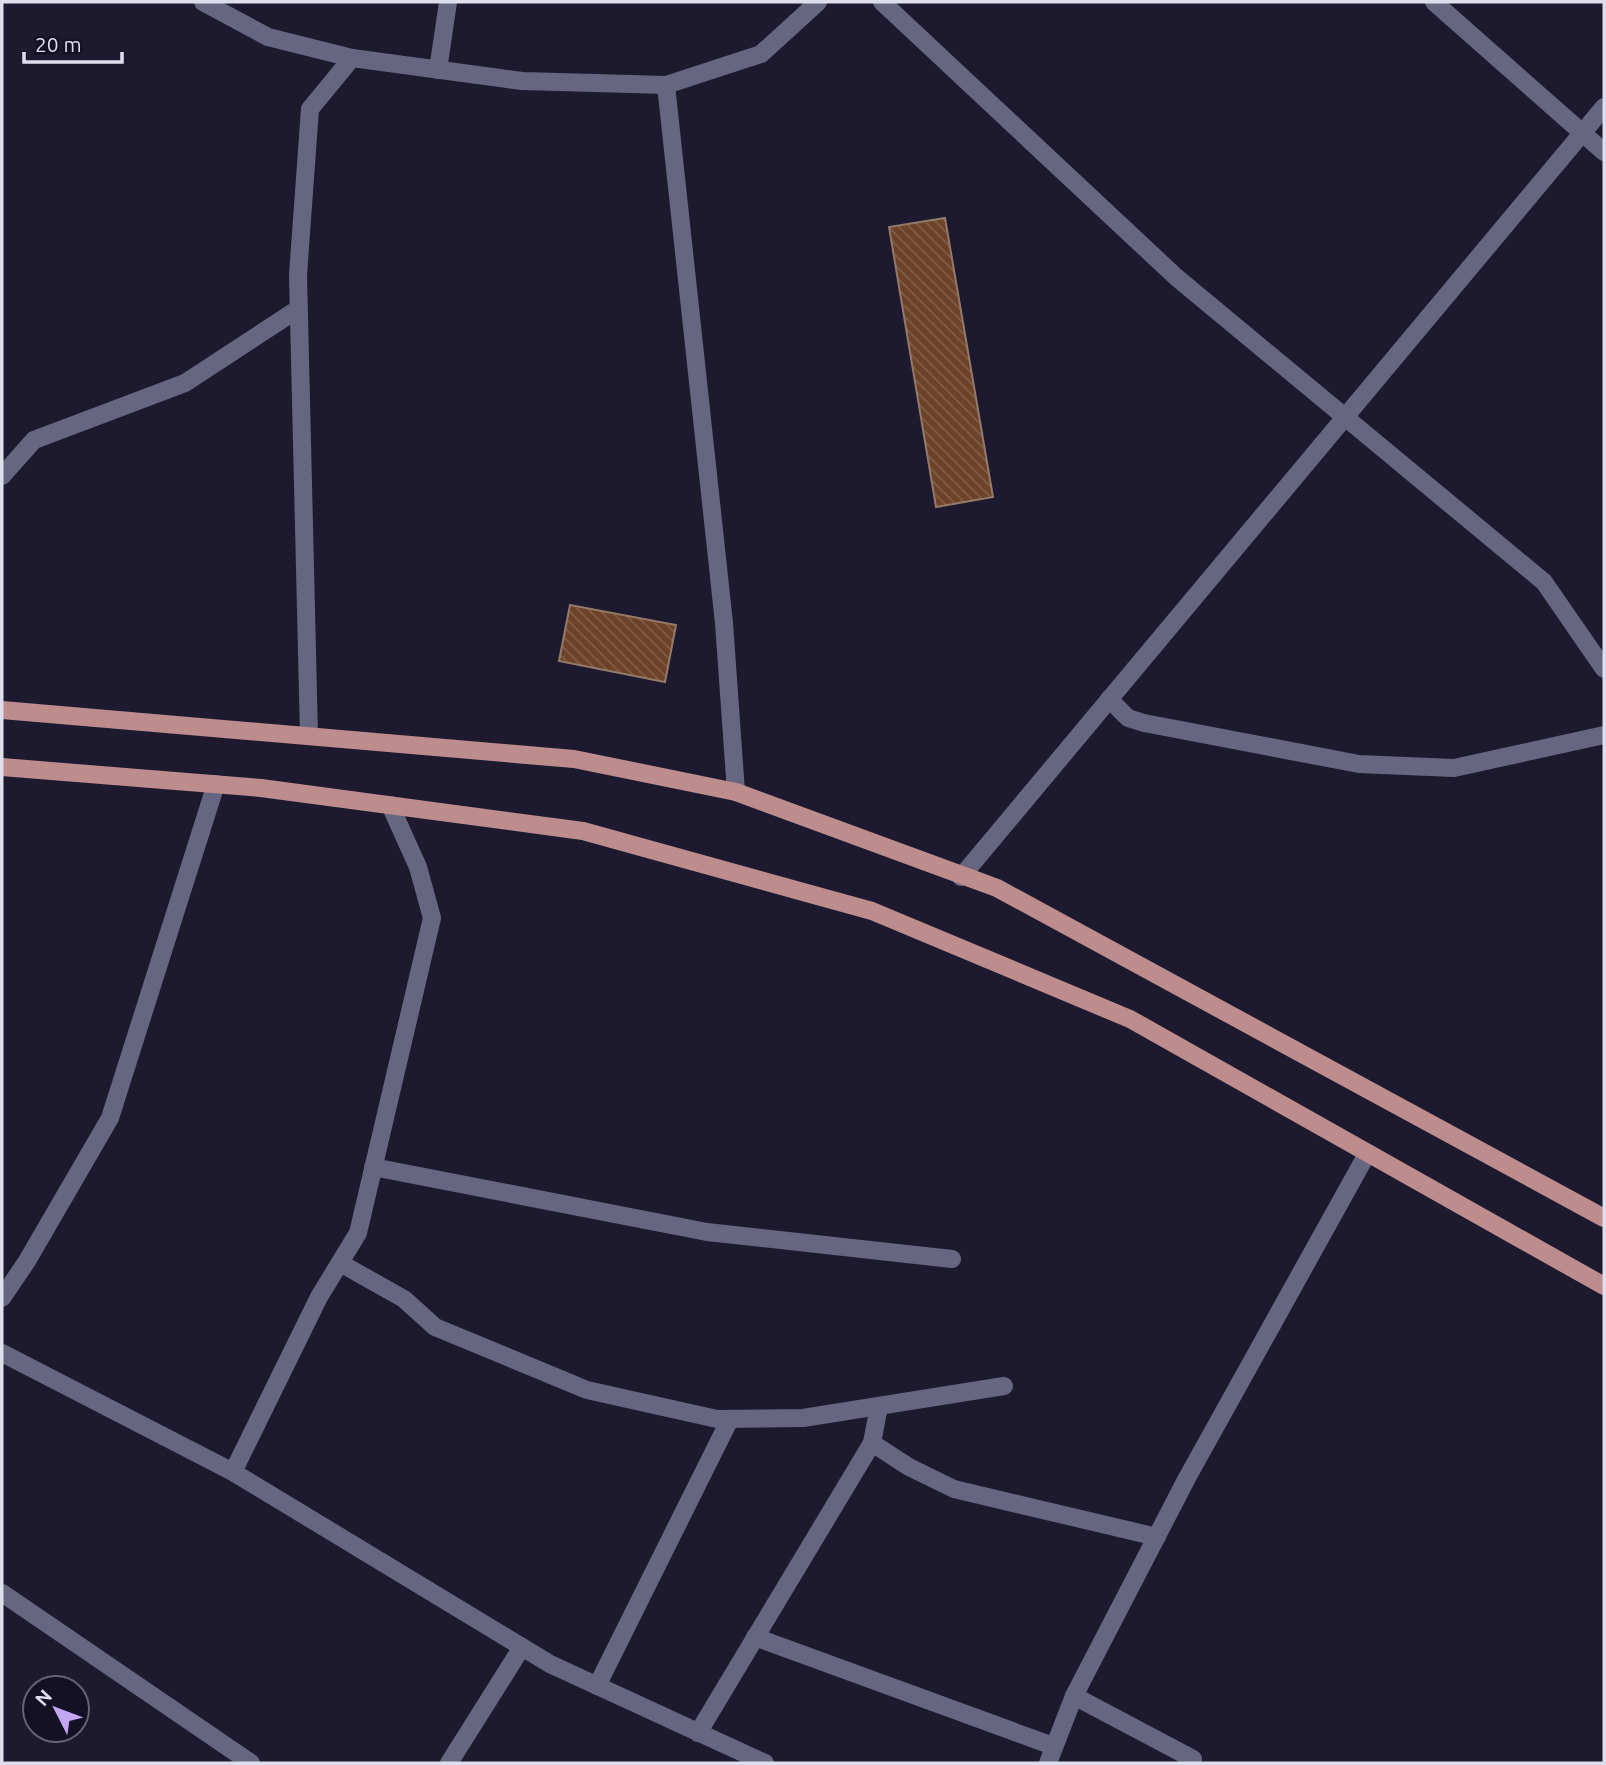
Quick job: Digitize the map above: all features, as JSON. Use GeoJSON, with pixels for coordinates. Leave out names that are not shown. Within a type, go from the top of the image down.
{"type":"FeatureCollection","features":[{"type":"Feature","properties":{"kind":"main road"},"geometry":{"type":"LineString","coordinates":[[2,710],[574,759],[736,792],[961,877],[997,888],[1604,1218]]}},
{"type":"Feature","properties":{"kind":"main road"},"geometry":{"type":"LineString","coordinates":[[2,767],[216,784],[583,831],[872,911],[1130,1019],[1604,1286]]}},
{"type":"Feature","properties":{"kind":"street"},"geometry":{"type":"LineString","coordinates":[[203,2],[268,37],[352,58],[522,81],[666,85],[761,54],[818,2]]}},
{"type":"Feature","properties":{"kind":"street"},"geometry":{"type":"LineString","coordinates":[[438,70],[448,2]]}},
{"type":"Feature","properties":{"kind":"street"},"geometry":{"type":"LineString","coordinates":[[882,2],[1175,277],[1344,414],[1544,583],[1604,669]]}},
{"type":"Feature","properties":{"kind":"street"},"geometry":{"type":"LineString","coordinates":[[1434,2],[1604,152]]}},
{"type":"Feature","properties":{"kind":"street"},"geometry":{"type":"LineString","coordinates":[[309,736],[298,275],[310,109],[352,58]]}},
{"type":"Feature","properties":{"kind":"street"},"geometry":{"type":"LineString","coordinates":[[666,85],[724,623],[736,792]]}},
{"type":"Feature","properties":{"kind":"street"},"geometry":{"type":"LineString","coordinates":[[961,877],[1344,414],[1604,107]]}},
{"type":"Feature","properties":{"kind":"street"},"geometry":{"type":"LineString","coordinates":[[2,476],[34,440],[185,383],[298,309]]}},
{"type":"Feature","properties":{"kind":"street"},"geometry":{"type":"LineString","coordinates":[[1109,699],[1128,718],[1144,723],[1359,764],[1454,768],[1604,734]]}},
{"type":"Feature","properties":{"kind":"street"},"geometry":{"type":"LineString","coordinates":[[2,1298],[27,1261],[110,1118],[216,784]]}},
{"type":"Feature","properties":{"kind":"street"},"geometry":{"type":"LineString","coordinates":[[233,1472],[318,1297],[358,1233],[432,918],[418,867],[390,805]]}},
{"type":"Feature","properties":{"kind":"street"},"geometry":{"type":"LineString","coordinates":[[755,1637],[1050,1755],[1074,1696],[1157,1537],[1367,1154]]}},
{"type":"Feature","properties":{"kind":"street"},"geometry":{"type":"LineString","coordinates":[[373,1167],[707,1232],[952,1259]]}},
{"type":"Feature","properties":{"kind":"street"},"geometry":{"type":"LineString","coordinates":[[340,1263],[404,1298],[435,1327],[587,1390],[718,1419],[803,1418],[1004,1386]]}},
{"type":"Feature","properties":{"kind":"street"},"geometry":{"type":"LineString","coordinates":[[2,1353],[233,1472],[522,1647],[597,1686],[698,1733],[741,1758],[765,1763]]}},
{"type":"Feature","properties":{"kind":"street"},"geometry":{"type":"LineString","coordinates":[[698,1733],[872,1443],[878,1406]]}},
{"type":"Feature","properties":{"kind":"street"},"geometry":{"type":"LineString","coordinates":[[597,1686],[730,1419]]}},
{"type":"Feature","properties":{"kind":"street"},"geometry":{"type":"LineString","coordinates":[[872,1443],[909,1467],[954,1489],[1157,1537]]}},
{"type":"Feature","properties":{"kind":"street"},"geometry":{"type":"LineString","coordinates":[[2,1593],[251,1763]]}},
{"type":"Feature","properties":{"kind":"street"},"geometry":{"type":"LineString","coordinates":[[449,1763],[522,1647]]}},
{"type":"Feature","properties":{"kind":"street"},"geometry":{"type":"LineString","coordinates":[[1074,1696],[1193,1759]]}},
{"type":"Feature","properties":{"kind":"building"},"geometry":{"type":"Polygon","coordinates":[[[945,218],[993,497],[936,507],[889,227],[945,218]]]}},
{"type":"Feature","properties":{"kind":"building"},"geometry":{"type":"Polygon","coordinates":[[[570,605],[676,625],[665,682],[559,661],[570,605]]]}}]}
